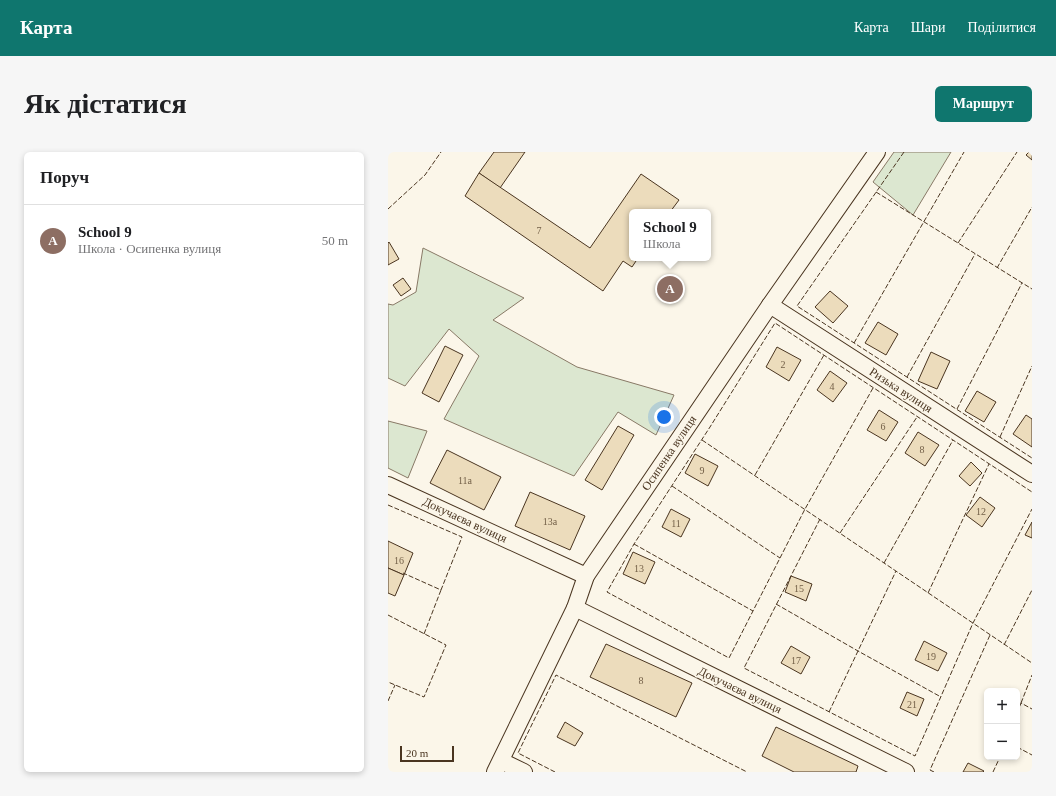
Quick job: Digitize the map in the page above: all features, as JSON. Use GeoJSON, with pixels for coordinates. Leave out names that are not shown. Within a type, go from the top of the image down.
{"type":"FeatureCollection","features":[{"type":"Feature","properties":{"kind":"street","name":"Осипенка вулиця"},"geometry":{"type":"LineString","coordinates":[[498,766],[575,608],[586,576],[770,305],[877,152]]}},
{"type":"Feature","properties":{"kind":"street","name":"Ризька вулиця"},"geometry":{"type":"LineString","coordinates":[[770,305],[1032,474]]}},
{"type":"Feature","properties":{"kind":"street","name":"Докучаєва вулиця"},"geometry":{"type":"LineString","coordinates":[[388,485],[586,576]]}},
{"type":"Feature","properties":{"kind":"street","name":"Докучаєва вулиця"},"geometry":{"type":"LineString","coordinates":[[575,608],[906,772]]}},
{"type":"Feature","properties":{"kind":"street"},"geometry":{"type":"LineString","coordinates":[[498,766],[524,772]]}},
{"type":"Feature","properties":{"kind":"green space"},"geometry":{"type":"Polygon","coordinates":[[[894,152],[951,152],[913,215],[873,182],[894,152]]]}},
{"type":"Feature","properties":{"kind":"green space"},"geometry":{"type":"Polygon","coordinates":[[[423,248],[524,298],[493,320],[577,367],[674,395],[656,435],[618,412],[574,476],[444,419],[479,356],[449,329],[405,386],[388,378],[388,304],[393,305],[416,292],[423,248]]]}},
{"type":"Feature","properties":{"kind":"green space"},"geometry":{"type":"Polygon","coordinates":[[[388,421],[427,431],[408,478],[388,468],[388,421]]]}},
{"type":"Feature","properties":{"kind":"building"},"geometry":{"type":"Polygon","coordinates":[[[494,152],[525,152],[500,188],[479,173],[494,152]]]}},
{"type":"Feature","properties":{"kind":"building"},"geometry":{"type":"Polygon","coordinates":[[[1029,152],[1032,152],[1032,160],[1026,155],[1029,152]]]}},
{"type":"Feature","properties":{"kind":"building"},"geometry":{"type":"Polygon","coordinates":[[[479,173],[590,248],[641,174],[679,200],[672,209],[629,209],[629,261],[636,261],[632,267],[623,261],[603,291],[465,196],[479,173]]]}},
{"type":"Feature","properties":{"kind":"building"},"geometry":{"type":"Polygon","coordinates":[[[389,242],[399,259],[388,265],[388,243],[389,242]]]}},
{"type":"Feature","properties":{"kind":"building"},"geometry":{"type":"Polygon","coordinates":[[[403,278],[411,289],[401,296],[393,285],[403,278]]]}},
{"type":"Feature","properties":{"kind":"building"},"geometry":{"type":"Polygon","coordinates":[[[830,291],[848,306],[833,323],[815,307],[830,291]]]}},
{"type":"Feature","properties":{"kind":"building"},"geometry":{"type":"Polygon","coordinates":[[[878,322],[898,334],[886,355],[865,343],[878,322]]]}},
{"type":"Feature","properties":{"kind":"building"},"geometry":{"type":"Polygon","coordinates":[[[445,346],[463,355],[439,402],[422,393],[445,346]]]}},
{"type":"Feature","properties":{"kind":"building"},"geometry":{"type":"Polygon","coordinates":[[[777,347],[801,360],[789,381],[766,367],[777,347]]]}},
{"type":"Feature","properties":{"kind":"building"},"geometry":{"type":"Polygon","coordinates":[[[931,352],[950,361],[937,389],[918,381],[931,352]]]}},
{"type":"Feature","properties":{"kind":"building"},"geometry":{"type":"Polygon","coordinates":[[[830,371],[847,383],[833,402],[817,390],[830,371]]]}},
{"type":"Feature","properties":{"kind":"building"},"geometry":{"type":"Polygon","coordinates":[[[977,391],[996,402],[984,422],[965,411],[977,391]]]}},
{"type":"Feature","properties":{"kind":"building"},"geometry":{"type":"Polygon","coordinates":[[[879,410],[898,422],[886,441],[867,430],[879,410]]]}},
{"type":"Feature","properties":{"kind":"building"},"geometry":{"type":"Polygon","coordinates":[[[1026,415],[1032,419],[1032,447],[1013,434],[1026,415]]]}},
{"type":"Feature","properties":{"kind":"building"},"geometry":{"type":"Polygon","coordinates":[[[618,426],[634,435],[602,490],[585,480],[618,426]]]}},
{"type":"Feature","properties":{"kind":"building"},"geometry":{"type":"Polygon","coordinates":[[[918,432],[939,445],[925,466],[905,453],[918,432]]]}},
{"type":"Feature","properties":{"kind":"building"},"geometry":{"type":"Polygon","coordinates":[[[447,450],[501,477],[484,510],[430,483],[447,450]]]}},
{"type":"Feature","properties":{"kind":"building"},"geometry":{"type":"Polygon","coordinates":[[[695,454],[718,466],[708,486],[685,473],[695,454]]]}},
{"type":"Feature","properties":{"kind":"building"},"geometry":{"type":"Polygon","coordinates":[[[971,462],[982,473],[970,486],[959,476],[971,462]]]}},
{"type":"Feature","properties":{"kind":"building"},"geometry":{"type":"Polygon","coordinates":[[[530,492],[585,516],[570,550],[515,526],[530,492]]]}},
{"type":"Feature","properties":{"kind":"building"},"geometry":{"type":"Polygon","coordinates":[[[980,497],[995,508],[982,527],[966,515],[980,497]]]}},
{"type":"Feature","properties":{"kind":"building"},"geometry":{"type":"Polygon","coordinates":[[[671,509],[690,519],[681,537],[662,527],[671,509]]]}},
{"type":"Feature","properties":{"kind":"building"},"geometry":{"type":"Polygon","coordinates":[[[1032,522],[1032,538],[1025,535],[1032,522]]]}},
{"type":"Feature","properties":{"kind":"building"},"geometry":{"type":"Polygon","coordinates":[[[388,541],[413,553],[404,575],[388,568],[388,541]]]}},
{"type":"Feature","properties":{"kind":"building"},"geometry":{"type":"Polygon","coordinates":[[[633,552],[655,562],[645,584],[623,574],[633,552]]]}},
{"type":"Feature","properties":{"kind":"building"},"geometry":{"type":"Polygon","coordinates":[[[388,568],[404,575],[395,596],[388,593],[388,568]]]}},
{"type":"Feature","properties":{"kind":"building"},"geometry":{"type":"Polygon","coordinates":[[[791,576],[812,584],[806,601],[785,592],[791,576]]]}},
{"type":"Feature","properties":{"kind":"building"},"geometry":{"type":"Polygon","coordinates":[[[924,641],[947,653],[938,671],[915,660],[924,641]]]}},
{"type":"Feature","properties":{"kind":"building"},"geometry":{"type":"Polygon","coordinates":[[[606,644],[692,683],[676,717],[590,677],[606,644]]]}},
{"type":"Feature","properties":{"kind":"building"},"geometry":{"type":"Polygon","coordinates":[[[791,646],[810,657],[801,674],[781,663],[791,646]]]}},
{"type":"Feature","properties":{"kind":"building"},"geometry":{"type":"Polygon","coordinates":[[[907,692],[924,699],[917,716],[900,708],[907,692]]]}},
{"type":"Feature","properties":{"kind":"building"},"geometry":{"type":"Polygon","coordinates":[[[565,722],[583,733],[575,746],[557,737],[565,722]]]}},
{"type":"Feature","properties":{"kind":"building"},"geometry":{"type":"Polygon","coordinates":[[[776,727],[858,766],[856,772],[794,772],[762,756],[776,727]]]}},
{"type":"Feature","properties":{"kind":"building"},"geometry":{"type":"Polygon","coordinates":[[[968,763],[984,771],[963,772],[968,763]]]}},
{"type":"Feature","properties":{"kind":"fence"},"geometry":{"type":"LineString","coordinates":[[388,209],[425,175],[441,152]]}},
{"type":"Feature","properties":{"kind":"fence"},"geometry":{"type":"LineString","coordinates":[[904,152],[797,306],[1032,458]]}},
{"type":"Feature","properties":{"kind":"fence"},"geometry":{"type":"LineString","coordinates":[[854,343],[964,152]]}},
{"type":"Feature","properties":{"kind":"fence"},"geometry":{"type":"LineString","coordinates":[[958,243],[1017,152]]}},
{"type":"Feature","properties":{"kind":"fence"},"geometry":{"type":"LineString","coordinates":[[876,192],[1032,289]]}},
{"type":"Feature","properties":{"kind":"fence"},"geometry":{"type":"LineString","coordinates":[[997,268],[1032,207]]}},
{"type":"Feature","properties":{"kind":"fence"},"geometry":{"type":"LineString","coordinates":[[907,377],[975,254]]}},
{"type":"Feature","properties":{"kind":"fence"},"geometry":{"type":"LineString","coordinates":[[957,409],[1022,283]]}},
{"type":"Feature","properties":{"kind":"fence"},"geometry":{"type":"LineString","coordinates":[[873,388],[805,509],[729,658],[607,592],[634,544],[775,323],[1032,492]]}},
{"type":"Feature","properties":{"kind":"fence"},"geometry":{"type":"LineString","coordinates":[[755,475],[824,355]]}},
{"type":"Feature","properties":{"kind":"fence"},"geometry":{"type":"LineString","coordinates":[[1000,437],[1032,366]]}},
{"type":"Feature","properties":{"kind":"fence"},"geometry":{"type":"LineString","coordinates":[[840,533],[917,417]]}},
{"type":"Feature","properties":{"kind":"fence"},"geometry":{"type":"LineString","coordinates":[[702,440],[1032,663]]}},
{"type":"Feature","properties":{"kind":"fence"},"geometry":{"type":"LineString","coordinates":[[884,563],[953,440]]}},
{"type":"Feature","properties":{"kind":"fence"},"geometry":{"type":"LineString","coordinates":[[928,593],[989,464]]}},
{"type":"Feature","properties":{"kind":"fence"},"geometry":{"type":"LineString","coordinates":[[672,486],[780,558]]}},
{"type":"Feature","properties":{"kind":"fence"},"geometry":{"type":"LineString","coordinates":[[388,505],[462,537],[441,590],[403,573]]}},
{"type":"Feature","properties":{"kind":"fence"},"geometry":{"type":"LineString","coordinates":[[820,519],[744,668],[915,756],[973,623],[1032,509]]}},
{"type":"Feature","properties":{"kind":"fence"},"geometry":{"type":"LineString","coordinates":[[634,544],[753,611]]}},
{"type":"Feature","properties":{"kind":"fence"},"geometry":{"type":"LineString","coordinates":[[829,712],[896,571]]}},
{"type":"Feature","properties":{"kind":"fence"},"geometry":{"type":"LineString","coordinates":[[424,634],[441,590]]}},
{"type":"Feature","properties":{"kind":"fence"},"geometry":{"type":"LineString","coordinates":[[1004,645],[1032,590]]}},
{"type":"Feature","properties":{"kind":"fence"},"geometry":{"type":"LineString","coordinates":[[776,604],[941,697]]}},
{"type":"Feature","properties":{"kind":"fence"},"geometry":{"type":"LineString","coordinates":[[388,615],[446,645],[424,697],[388,682]]}},
{"type":"Feature","properties":{"kind":"fence"},"geometry":{"type":"LineString","coordinates":[[934,772],[930,770],[990,635]]}},
{"type":"Feature","properties":{"kind":"fence"},"geometry":{"type":"LineString","coordinates":[[555,772],[518,753],[556,675],[747,772]]}},
{"type":"Feature","properties":{"kind":"fence"},"geometry":{"type":"LineString","coordinates":[[1021,703],[1032,675]]}},
{"type":"Feature","properties":{"kind":"fence"},"geometry":{"type":"LineString","coordinates":[[388,701],[395,685]]}},
{"type":"Feature","properties":{"kind":"fence"},"geometry":{"type":"LineString","coordinates":[[1020,706],[1021,703],[1032,709]]}},
{"type":"Feature","properties":{"kind":"fence"},"geometry":{"type":"LineString","coordinates":[[1020,749],[1032,755]]}},
{"type":"Feature","properties":{"kind":"fence"},"geometry":{"type":"LineString","coordinates":[[993,772],[999,760]]}},
{"type":"Feature","properties":{"kind":"place","name":"School 9"},"geometry":{"type":"Point","coordinates":[670,289]}}]}
